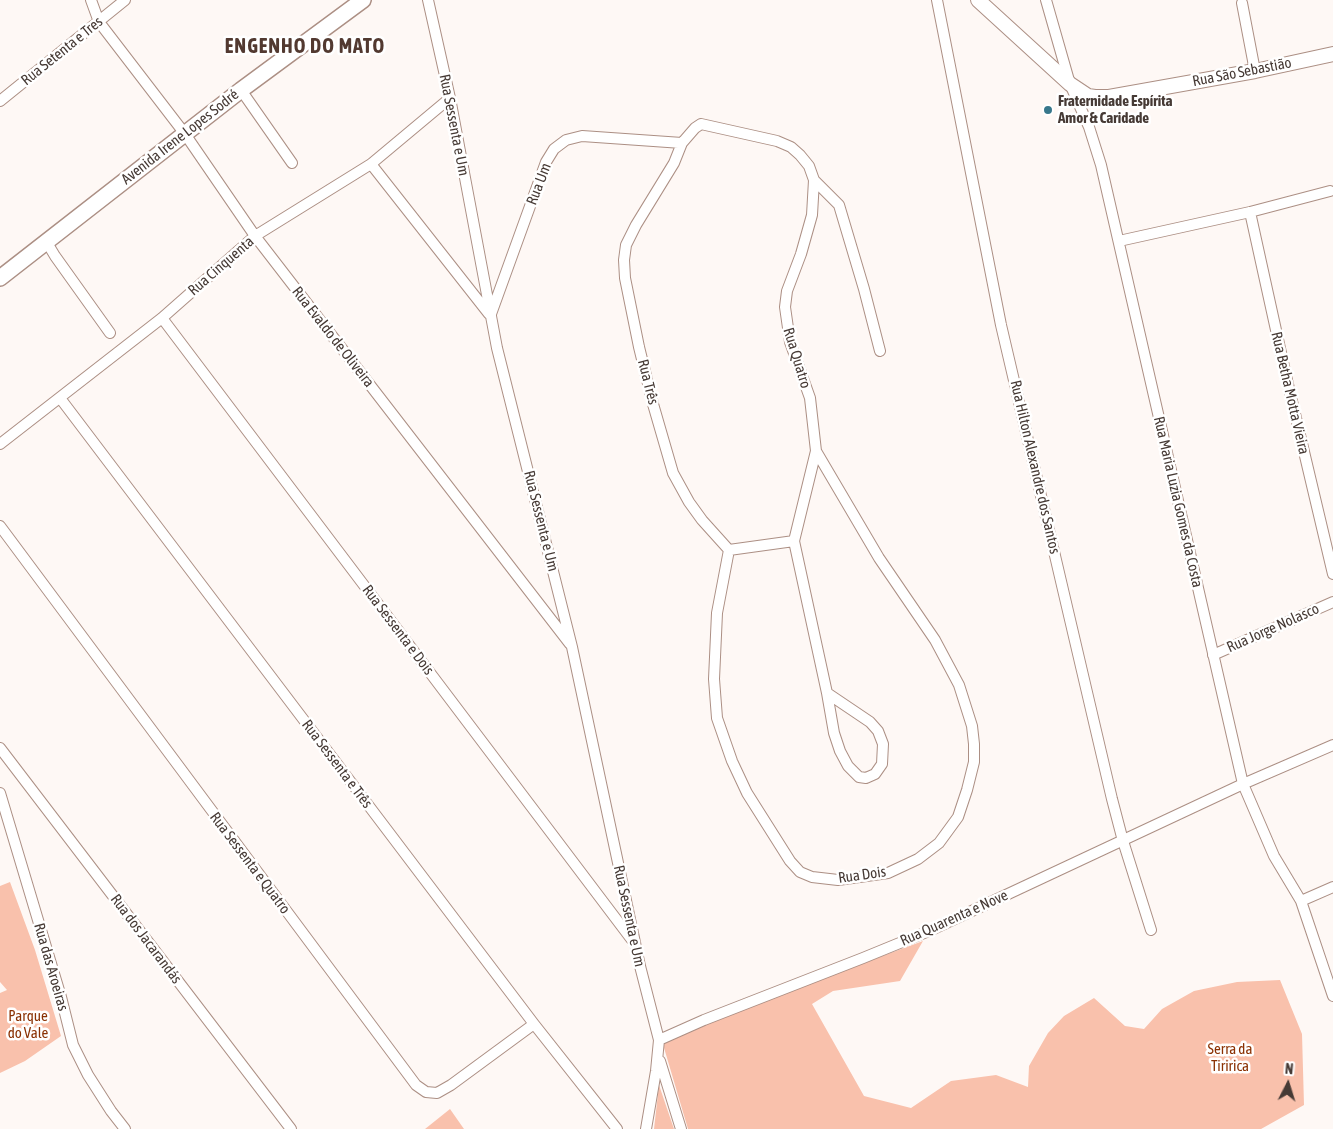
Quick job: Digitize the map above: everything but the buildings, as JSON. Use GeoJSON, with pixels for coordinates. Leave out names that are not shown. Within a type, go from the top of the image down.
{"type":"FeatureCollection","features":[{"type":"Feature","properties":{"kind":"main road","name":"Avenida Irene Lopes Sodré"},"geometry":{"type":"LineString","coordinates":[[0,278],[241,90],[363,0]]}},
{"type":"Feature","properties":{"kind":"street"},"geometry":{"type":"LineString","coordinates":[[91,0],[98,22]]}},
{"type":"Feature","properties":{"kind":"street","name":"Rua Setenta e Tres"},"geometry":{"type":"LineString","coordinates":[[0,101],[125,0]]}},
{"type":"Feature","properties":{"kind":"street","name":"Rua Sessenta e Um"},"geometry":{"type":"LineString","coordinates":[[428,0],[450,98],[490,315],[572,647],[634,943],[659,1040],[646,1129]]}},
{"type":"Feature","properties":{"kind":"street","name":"Rua Hilton Alexandre dos Santos"},"geometry":{"type":"LineString","coordinates":[[937,0],[1001,325],[1093,718],[1124,841],[1151,930]]}},
{"type":"Feature","properties":{"kind":"street","name":"Rua São Sebastião"},"geometry":{"type":"LineString","coordinates":[[978,0],[1070,84],[1088,96],[1110,97],[1255,71],[1333,54]]}},
{"type":"Feature","properties":{"kind":"street","name":"Rua Maria Luzia Gomes da Costa"},"geometry":{"type":"LineString","coordinates":[[1046,0],[1070,84],[1096,146],[1243,784],[1274,856],[1300,901],[1333,996]]}},
{"type":"Feature","properties":{"kind":"street"},"geometry":{"type":"LineString","coordinates":[[1242,3],[1255,71]]}},
{"type":"Feature","properties":{"kind":"street","name":"Rua Evaldo de Oliveira"},"geometry":{"type":"LineString","coordinates":[[98,22],[185,134],[255,236],[572,647]]}},
{"type":"Feature","properties":{"kind":"street"},"geometry":{"type":"LineString","coordinates":[[241,90],[292,163]]}},
{"type":"Feature","properties":{"kind":"street","name":"Rua Cinquenta"},"geometry":{"type":"LineString","coordinates":[[0,444],[162,318],[255,236],[371,164],[450,98]]}},
{"type":"Feature","properties":{"kind":"street"},"geometry":{"type":"LineString","coordinates":[[682,143],[694,128],[701,124],[777,141],[791,147],[800,155],[808,166],[814,180],[839,205],[880,351]]}},
{"type":"Feature","properties":{"kind":"street","name":"Rua Um"},"geometry":{"type":"LineString","coordinates":[[490,315],[546,162],[554,149],[566,140],[582,136],[682,143]]}},
{"type":"Feature","properties":{"kind":"street","name":"Rua Três"},"geometry":{"type":"LineString","coordinates":[[682,143],[674,163],[626,245],[624,260],[625,278],[653,404],[674,473],[689,502],[702,520],[730,550]]}},
{"type":"Feature","properties":{"kind":"street"},"geometry":{"type":"LineString","coordinates":[[371,164],[490,315]]}},
{"type":"Feature","properties":{"kind":"street","name":"Rua Quatro"},"geometry":{"type":"LineString","coordinates":[[814,180],[812,215],[801,254],[787,291],[784,307],[790,342],[810,398],[816,451],[794,542],[828,693],[834,732],[840,751],[848,766],[859,777],[866,778],[875,774],[882,764],[883,744],[878,731],[870,722],[828,693]]}},
{"type":"Feature","properties":{"kind":"street"},"geometry":{"type":"LineString","coordinates":[[1119,241],[1250,212],[1330,191]]}},
{"type":"Feature","properties":{"kind":"street","name":"Rua Betha Motta Vieira"},"geometry":{"type":"LineString","coordinates":[[1250,212],[1286,380],[1333,574]]}},
{"type":"Feature","properties":{"kind":"street"},"geometry":{"type":"LineString","coordinates":[[46,241],[110,333]]}},
{"type":"Feature","properties":{"kind":"street","name":"Rua Sessenta e Dois"},"geometry":{"type":"LineString","coordinates":[[162,318],[634,943]]}},
{"type":"Feature","properties":{"kind":"street","name":"Rua Sessenta e Três"},"geometry":{"type":"LineString","coordinates":[[60,398],[534,1024],[616,1129]]}},
{"type":"Feature","properties":{"kind":"street","name":"Rua Dois"},"geometry":{"type":"LineString","coordinates":[[730,550],[717,613],[714,679],[717,718],[732,761],[747,793],[790,861],[800,872],[812,877],[838,880],[888,873],[918,859],[939,843],[958,817],[974,762],[972,726],[959,686],[935,640],[879,558],[816,451]]}},
{"type":"Feature","properties":{"kind":"street","name":"Rua Sessenta e Quatro"},"geometry":{"type":"LineString","coordinates":[[0,526],[416,1085],[426,1092],[438,1093],[452,1085],[534,1024]]}},
{"type":"Feature","properties":{"kind":"street"},"geometry":{"type":"LineString","coordinates":[[730,550],[794,542]]}},
{"type":"Feature","properties":{"kind":"street","name":"Rua Jorge Nolasco"},"geometry":{"type":"LineString","coordinates":[[1213,655],[1333,602]]}},
{"type":"Feature","properties":{"kind":"street","name":"Rua Quarenta e Nove"},"geometry":{"type":"LineString","coordinates":[[659,1040],[704,1020],[929,931],[1243,784],[1333,745]]}},
{"type":"Feature","properties":{"kind":"street","name":"Rua dos Jacarandás"},"geometry":{"type":"LineString","coordinates":[[0,748],[291,1129]]}},
{"type":"Feature","properties":{"kind":"street","name":"Rua das Aroeiras"},"geometry":{"type":"LineString","coordinates":[[0,794],[61,997],[73,1045],[106,1104],[125,1129]]}},
{"type":"Feature","properties":{"kind":"street"},"geometry":{"type":"LineString","coordinates":[[1300,901],[1333,887]]}},
{"type":"Feature","properties":{"kind":"street"},"geometry":{"type":"LineString","coordinates":[[658,1055],[681,1129]]}},
{"type":"Feature","properties":{"kind":"green space","name":"Parque do Vale"},"geometry":{"type":"Polygon","coordinates":[[[10,882],[35,950],[61,1036],[25,1061],[0,1073],[0,993],[7,990],[0,982],[0,886],[10,882]]]}},
{"type":"Feature","properties":{"kind":"green space","name":"Serra da Tiririca"},"geometry":{"type":"Polygon","coordinates":[[[923,941],[900,981],[833,991],[812,1004],[864,1096],[911,1108],[951,1081],[996,1075],[1028,1087],[1029,1066],[1048,1033],[1064,1016],[1094,998],[1125,1026],[1144,1029],[1162,1009],[1194,991],[1237,982],[1280,980],[1302,1034],[1304,1105],[1261,1129],[688,1129],[662,1041],[671,1034],[923,941]]]}},
{"type":"Feature","properties":{"kind":"green space"},"geometry":{"type":"Polygon","coordinates":[[[659,1085],[674,1129],[654,1129],[659,1085]]]}},
{"type":"Feature","properties":{"kind":"green space"},"geometry":{"type":"Polygon","coordinates":[[[450,1109],[464,1129],[425,1129],[450,1109]]]}},
{"type":"Feature","properties":{"kind":"place","name":"Fraternidade Espírita Amor & Caridade"},"geometry":{"type":"Point","coordinates":[1048,110]}},
{"type":"Feature","properties":{"kind":"district","name":"ENGENHO DO MATO"},"geometry":{"type":"Point","coordinates":[305,47]}}]}
